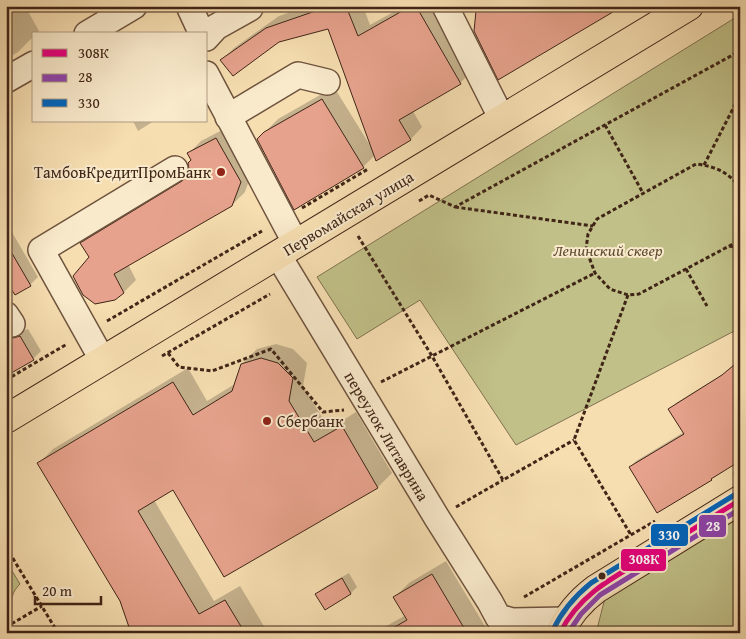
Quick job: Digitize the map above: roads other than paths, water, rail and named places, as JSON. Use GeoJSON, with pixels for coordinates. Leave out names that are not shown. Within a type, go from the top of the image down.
{"type":"FeatureCollection","features":[{"type":"Feature","properties":{"kind":"main road","name":"Первомайская улица"},"geometry":{"type":"LineString","coordinates":[[6,419],[689,6]]}},
{"type":"Feature","properties":{"kind":"main road"},"geometry":{"type":"LineString","coordinates":[[562,629],[576,606],[584,598],[736,488]]}},
{"type":"Feature","properties":{"kind":"street"},"geometry":{"type":"LineString","coordinates":[[90,32],[134,6]]}},
{"type":"Feature","properties":{"kind":"street"},"geometry":{"type":"LineString","coordinates":[[189,6],[201,32]]}},
{"type":"Feature","properties":{"kind":"street"},"geometry":{"type":"LineString","coordinates":[[445,6],[502,119]]}},
{"type":"Feature","properties":{"kind":"street"},"geometry":{"type":"LineString","coordinates":[[208,36],[216,27],[250,8]]}},
{"type":"Feature","properties":{"kind":"street"},"geometry":{"type":"LineString","coordinates":[[6,80],[32,65]]}},
{"type":"Feature","properties":{"kind":"street"},"geometry":{"type":"LineString","coordinates":[[228,117],[298,75],[327,82]]}},
{"type":"Feature","properties":{"kind":"street","name":"переулок Литаврина"},"geometry":{"type":"LineString","coordinates":[[208,78],[283,219],[287,249],[432,510],[504,625],[512,621],[562,629]]}},
{"type":"Feature","properties":{"kind":"street"},"geometry":{"type":"LineString","coordinates":[[103,361],[41,250],[175,170]]}},
{"type":"Feature","properties":{"kind":"place","name":"ТамбовКредитПромБанк"},"geometry":{"type":"Point","coordinates":[221,172]}},
{"type":"Feature","properties":{"kind":"place","name":"Сбербанк"},"geometry":{"type":"Point","coordinates":[267,421]}},
{"type":"Feature","properties":{"kind":"park label","name":"Ленинский сквер"},"geometry":{"type":"Point","coordinates":[608,250]}}]}
